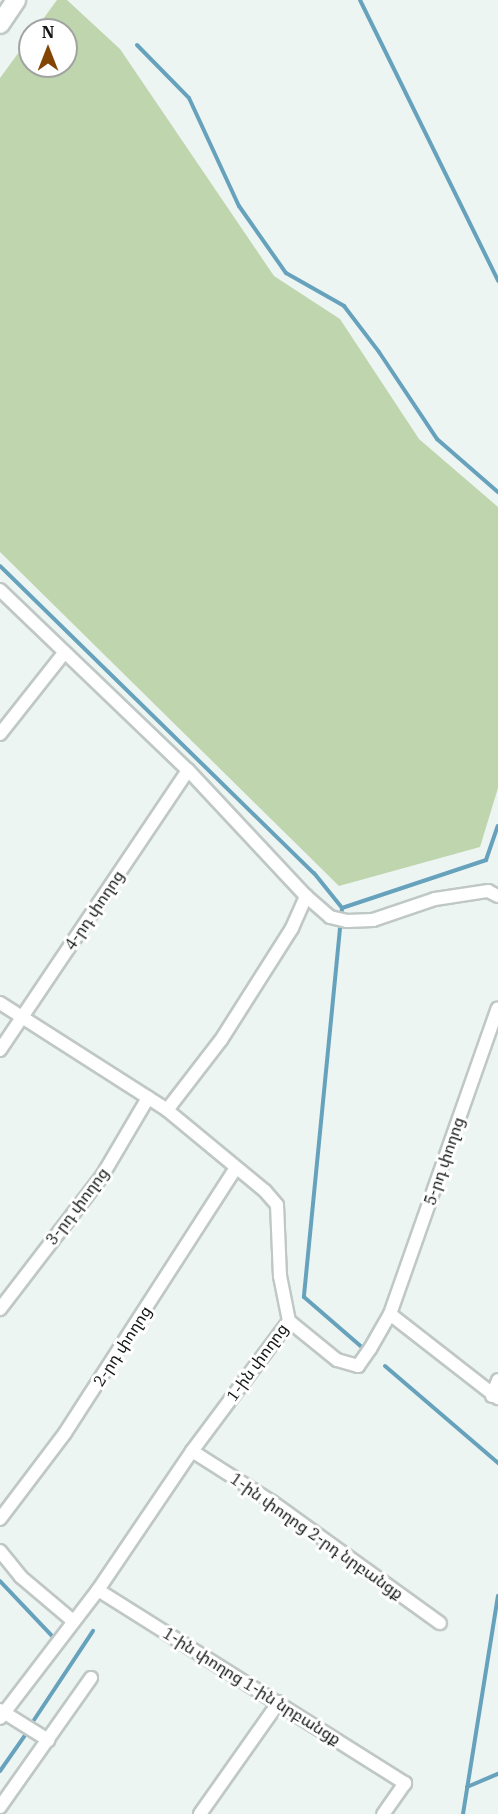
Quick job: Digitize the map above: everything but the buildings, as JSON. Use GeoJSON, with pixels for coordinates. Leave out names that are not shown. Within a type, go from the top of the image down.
{"type":"FeatureCollection","features":[{"type":"Feature","properties":{"kind":"main road"},"geometry":{"type":"LineString","coordinates":[[0,24],[16,0]]}},
{"type":"Feature","properties":{"kind":"street"},"geometry":{"type":"LineString","coordinates":[[0,590],[188,770],[306,896],[330,917],[347,921],[373,920],[435,900],[488,891],[498,896]]}},
{"type":"Feature","properties":{"kind":"street"},"geometry":{"type":"LineString","coordinates":[[0,734],[64,653]]}},
{"type":"Feature","properties":{"kind":"street","name":"4-րդ փողոց"},"geometry":{"type":"LineString","coordinates":[[0,1050],[188,770]]}},
{"type":"Feature","properties":{"kind":"street"},"geometry":{"type":"LineString","coordinates":[[167,1110],[221,1040],[292,928],[306,896]]}},
{"type":"Feature","properties":{"kind":"street","name":"1-ին փողոց"},"geometry":{"type":"LineString","coordinates":[[0,1003],[167,1110],[277,1205],[280,1276],[289,1321],[192,1451],[98,1590],[56,1647],[1,1714]]}},
{"type":"Feature","properties":{"kind":"street","name":"5-րդ փողոց"},"geometry":{"type":"LineString","coordinates":[[289,1321],[337,1360],[358,1366],[390,1314],[498,1008]]}},
{"type":"Feature","properties":{"kind":"street","name":"3-րդ փողոց"},"geometry":{"type":"LineString","coordinates":[[0,1309],[102,1176],[148,1098]]}},
{"type":"Feature","properties":{"kind":"street","name":"2-րդ փողոց"},"geometry":{"type":"LineString","coordinates":[[0,1519],[65,1433],[236,1168]]}},
{"type":"Feature","properties":{"kind":"street"},"geometry":{"type":"LineString","coordinates":[[390,1314],[495,1397],[498,1380]]}},
{"type":"Feature","properties":{"kind":"street","name":"1-ին փողոց 2-րդ նրբանցք"},"geometry":{"type":"LineString","coordinates":[[192,1451],[272,1502],[440,1623]]}},
{"type":"Feature","properties":{"kind":"street"},"geometry":{"type":"LineString","coordinates":[[0,1551],[21,1577],[73,1621]]}},
{"type":"Feature","properties":{"kind":"street","name":"1-ին փողոց 1-ին նրբանցք"},"geometry":{"type":"LineString","coordinates":[[98,1590],[405,1783],[383,1814]]}},
{"type":"Feature","properties":{"kind":"street"},"geometry":{"type":"LineString","coordinates":[[0,1807],[91,1678]]}},
{"type":"Feature","properties":{"kind":"street"},"geometry":{"type":"LineString","coordinates":[[200,1814],[279,1702]]}},
{"type":"Feature","properties":{"kind":"street"},"geometry":{"type":"LineString","coordinates":[[1,1714],[48,1740]]}},
{"type":"Feature","properties":{"kind":"green space"},"geometry":{"type":"Polygon","coordinates":[[[57,0],[67,0],[120,49],[274,276],[340,319],[419,439],[498,507],[498,788],[480,847],[339,886],[0,552],[0,78],[18,53],[18,78],[78,78],[78,18],[44,18],[57,0]]]}},
{"type":"Feature","properties":{"kind":"waterway"},"geometry":{"type":"LineString","coordinates":[[360,0],[498,281]]}},
{"type":"Feature","properties":{"kind":"waterway"},"geometry":{"type":"LineString","coordinates":[[137,45],[189,98],[239,206],[286,273],[344,306],[379,352],[437,439],[498,492]]}},
{"type":"Feature","properties":{"kind":"waterway"},"geometry":{"type":"LineString","coordinates":[[0,566],[314,873],[342,908],[304,1297],[364,1349]]}},
{"type":"Feature","properties":{"kind":"waterway"},"geometry":{"type":"LineString","coordinates":[[342,908],[486,860],[498,826]]}},
{"type":"Feature","properties":{"kind":"waterway"},"geometry":{"type":"LineString","coordinates":[[385,1366],[498,1463]]}},
{"type":"Feature","properties":{"kind":"waterway"},"geometry":{"type":"LineString","coordinates":[[0,1581],[52,1636]]}},
{"type":"Feature","properties":{"kind":"waterway"},"geometry":{"type":"LineString","coordinates":[[463,1814],[498,1596]]}},
{"type":"Feature","properties":{"kind":"waterway"},"geometry":{"type":"LineString","coordinates":[[34,1720],[93,1631]]}},
{"type":"Feature","properties":{"kind":"waterway"},"geometry":{"type":"LineString","coordinates":[[0,1771],[28,1731]]}},
{"type":"Feature","properties":{"kind":"waterway"},"geometry":{"type":"LineString","coordinates":[[467,1787],[498,1774]]}}]}
